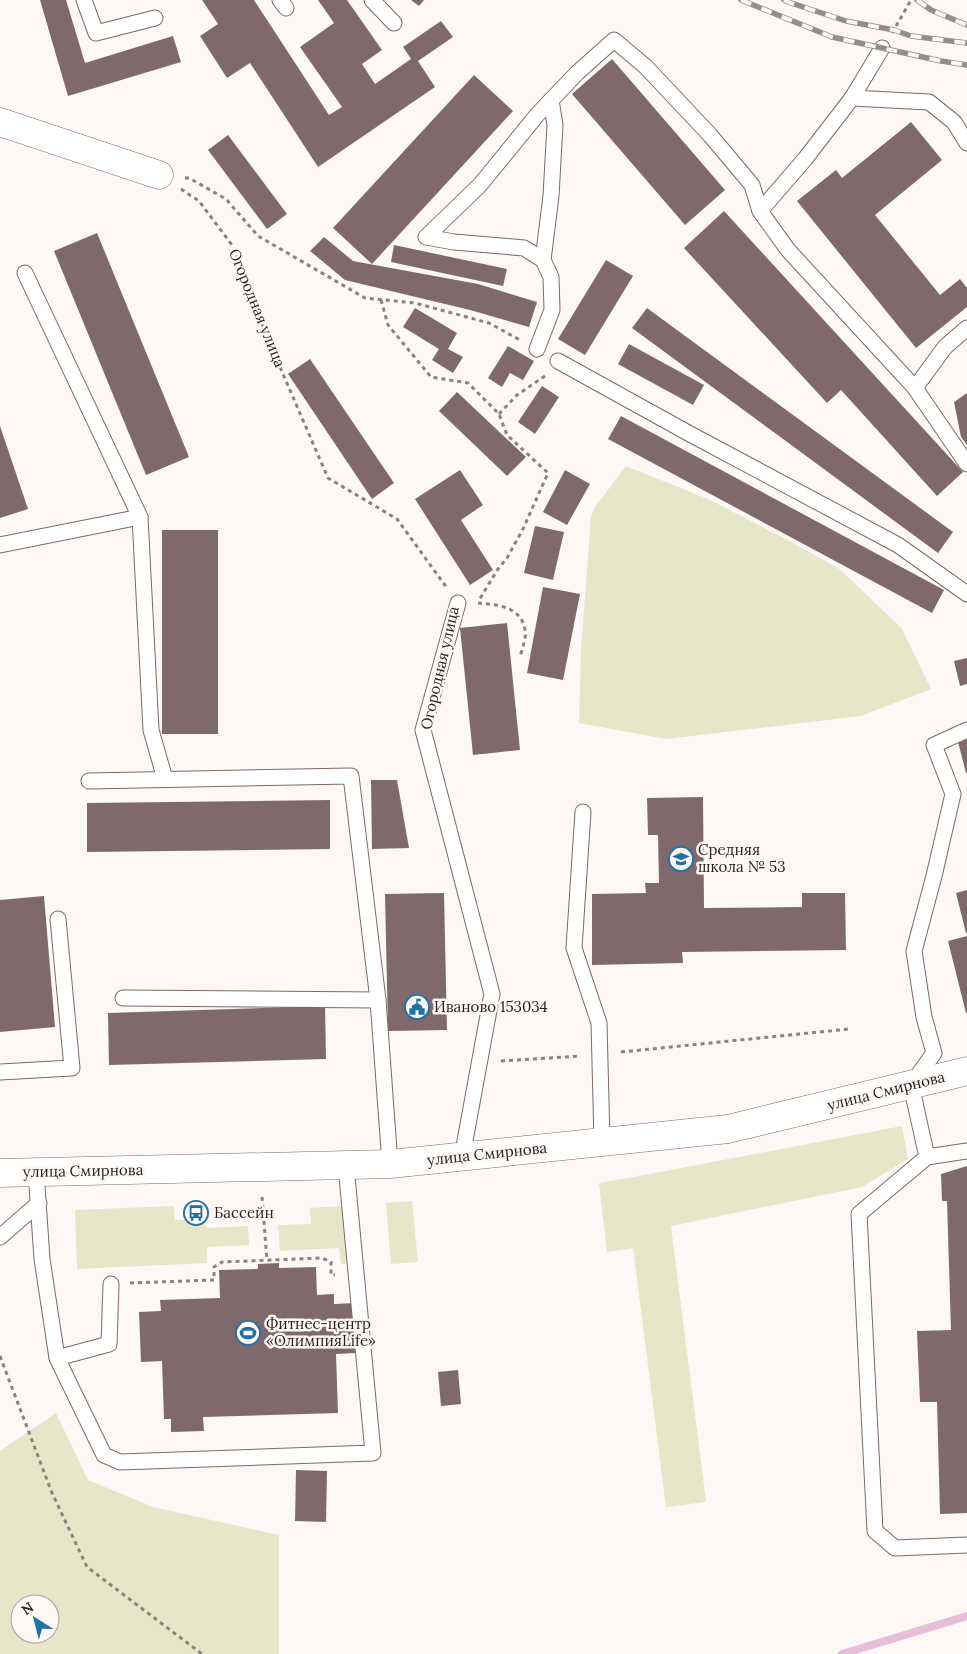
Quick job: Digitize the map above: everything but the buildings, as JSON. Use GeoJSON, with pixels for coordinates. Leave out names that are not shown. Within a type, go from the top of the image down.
{"type":"FeatureCollection","features":[{"type":"Feature","properties":{"kind":"main road"},"geometry":{"type":"LineString","coordinates":[[0,122],[159,175]]}},
{"type":"Feature","properties":{"kind":"main road","name":"улица Смирнова"},"geometry":{"type":"LineString","coordinates":[[0,1173],[390,1164],[728,1129],[967,1071]]}},
{"type":"Feature","properties":{"kind":"lane"},"geometry":{"type":"LineString","coordinates":[[84,0],[96,33],[155,18]]}},
{"type":"Feature","properties":{"kind":"lane"},"geometry":{"type":"LineString","coordinates":[[372,0],[394,23]]}},
{"type":"Feature","properties":{"kind":"lane"},"geometry":{"type":"LineString","coordinates":[[544,260],[524,248],[454,242],[426,236],[480,184],[551,100],[577,73],[614,40],[646,68],[710,135],[752,185],[760,211],[788,250],[915,388],[967,464]]}},
{"type":"Feature","properties":{"kind":"lane"},"geometry":{"type":"LineString","coordinates":[[760,211],[805,159],[852,98],[882,48]]}},
{"type":"Feature","properties":{"kind":"lane"},"geometry":{"type":"LineString","coordinates":[[852,98],[929,102],[954,122],[967,143]]}},
{"type":"Feature","properties":{"kind":"lane"},"geometry":{"type":"LineString","coordinates":[[537,349],[552,310],[551,277],[544,260],[551,196],[555,125],[551,100]]}},
{"type":"Feature","properties":{"kind":"lane"},"geometry":{"type":"LineString","coordinates":[[25,273],[140,517],[151,730],[165,779]]}},
{"type":"Feature","properties":{"kind":"lane"},"geometry":{"type":"LineString","coordinates":[[915,388],[945,347],[967,328]]}},
{"type":"Feature","properties":{"kind":"lane"},"geometry":{"type":"LineString","coordinates":[[558,361],[690,434],[898,544],[967,594]]}},
{"type":"Feature","properties":{"kind":"lane"},"geometry":{"type":"LineString","coordinates":[[0,545],[140,517]]}},
{"type":"Feature","properties":{"kind":"lane","name":"Огородная улица"},"geometry":{"type":"LineString","coordinates":[[458,602],[423,730],[492,994],[462,1157]]}},
{"type":"Feature","properties":{"kind":"lane"},"geometry":{"type":"LineString","coordinates":[[927,1157],[911,1085],[934,1053],[924,1017],[914,951],[953,794],[934,745],[967,730]]}},
{"type":"Feature","properties":{"kind":"lane"},"geometry":{"type":"LineString","coordinates":[[89,781],[351,776],[378,1000],[390,1164]]}},
{"type":"Feature","properties":{"kind":"lane"},"geometry":{"type":"LineString","coordinates":[[583,812],[574,948],[599,1023],[602,1142]]}},
{"type":"Feature","properties":{"kind":"lane"},"geometry":{"type":"LineString","coordinates":[[0,1072],[72,1068],[58,919]]}},
{"type":"Feature","properties":{"kind":"lane"},"geometry":{"type":"LineString","coordinates":[[123,998],[378,1000]]}},
{"type":"Feature","properties":{"kind":"lane"},"geometry":{"type":"LineString","coordinates":[[967,1151],[927,1157],[859,1214],[875,1531],[896,1548],[967,1545]]}},
{"type":"Feature","properties":{"kind":"lane"},"geometry":{"type":"LineString","coordinates":[[36,1172],[42,1258],[57,1358],[104,1455],[120,1462],[372,1454],[346,1166]]}},
{"type":"Feature","properties":{"kind":"lane"},"geometry":{"type":"LineString","coordinates":[[0,1238],[39,1203]]}},
{"type":"Feature","properties":{"kind":"lane"},"geometry":{"type":"LineString","coordinates":[[57,1358],[109,1344],[111,1284]]}},
{"type":"Feature","properties":{"kind":"path"},"geometry":{"type":"LineString","coordinates":[[882,48],[911,0]]}},
{"type":"Feature","properties":{"kind":"path"},"geometry":{"type":"LineString","coordinates":[[159,175],[189,178],[226,199],[258,236],[364,298],[415,303],[489,322],[537,349]]}},
{"type":"Feature","properties":{"kind":"path","name":"Огородная улица"},"geometry":{"type":"LineString","coordinates":[[159,175],[199,202],[232,245],[267,337],[328,478],[397,519],[458,602]]}},
{"type":"Feature","properties":{"kind":"path"},"geometry":{"type":"LineString","coordinates":[[381,300],[388,325],[431,377],[468,383],[499,414],[507,435],[548,473],[507,558],[498,568],[477,603],[501,605],[518,613],[526,631],[520,656]]}},
{"type":"Feature","properties":{"kind":"path"},"geometry":{"type":"LineString","coordinates":[[499,414],[517,395],[545,376],[558,361]]}},
{"type":"Feature","properties":{"kind":"path"},"geometry":{"type":"LineString","coordinates":[[480,1062],[600,1054],[849,1029]]}},
{"type":"Feature","properties":{"kind":"path"},"geometry":{"type":"LineString","coordinates":[[262,1197],[267,1260]]}},
{"type":"Feature","properties":{"kind":"path"},"geometry":{"type":"LineString","coordinates":[[111,1284],[214,1280],[214,1267],[222,1262],[267,1260],[322,1258],[331,1262],[331,1275],[356,1274]]}},
{"type":"Feature","properties":{"kind":"path"},"geometry":{"type":"LineString","coordinates":[[0,1356],[52,1494],[88,1568],[202,1654]]}},
{"type":"Feature","properties":{"kind":"green space"},"geometry":{"type":"Polygon","coordinates":[[[626,466],[708,499],[788,540],[841,570],[902,629],[931,689],[861,716],[666,739],[579,723],[581,650],[591,517],[595,507],[626,466]]]}},
{"type":"Feature","properties":{"kind":"green space"},"geometry":{"type":"Polygon","coordinates":[[[902,1126],[908,1159],[862,1187],[671,1226],[706,1502],[666,1507],[633,1248],[607,1252],[599,1183],[902,1126]]]}},
{"type":"Feature","properties":{"kind":"green space"},"geometry":{"type":"Polygon","coordinates":[[[412,1201],[418,1262],[391,1264],[386,1203],[412,1201]]]}},
{"type":"Feature","properties":{"kind":"green space"},"geometry":{"type":"Polygon","coordinates":[[[358,1205],[361,1263],[341,1264],[339,1248],[280,1251],[278,1225],[311,1224],[310,1208],[358,1205]]]}},
{"type":"Feature","properties":{"kind":"green space"},"geometry":{"type":"Polygon","coordinates":[[[174,1206],[175,1220],[205,1219],[206,1228],[248,1226],[249,1245],[207,1247],[207,1263],[77,1269],[75,1210],[174,1206]]]}},
{"type":"Feature","properties":{"kind":"green space"},"geometry":{"type":"Polygon","coordinates":[[[56,1413],[88,1480],[153,1507],[279,1535],[279,1654],[0,1654],[0,1451],[56,1413]]]}},
{"type":"Feature","properties":{"kind":"waterway"},"geometry":{"type":"LineString","coordinates":[[842,1654],[967,1616]]}},
{"type":"Feature","properties":{"kind":"railway"},"geometry":{"type":"LineString","coordinates":[[741,0],[832,37],[967,65]]}},
{"type":"Feature","properties":{"kind":"railway"},"geometry":{"type":"LineString","coordinates":[[784,0],[846,21],[894,30],[911,36],[967,43]]}},
{"type":"Feature","properties":{"kind":"railway"},"geometry":{"type":"LineString","coordinates":[[917,0],[931,10],[967,25]]}},
{"type":"Feature","properties":{"kind":"place","name":"Средняя школа № 53"},"geometry":{"type":"Point","coordinates":[681,859]}},
{"type":"Feature","properties":{"kind":"place","name":"Иваново 153034"},"geometry":{"type":"Point","coordinates":[417,1007]}},
{"type":"Feature","properties":{"kind":"place","name":"Бассейн"},"geometry":{"type":"Point","coordinates":[196,1213]}},
{"type":"Feature","properties":{"kind":"place","name":"Фитнес-центр «ОлимпияLife»"},"geometry":{"type":"Point","coordinates":[248,1333]}}]}
